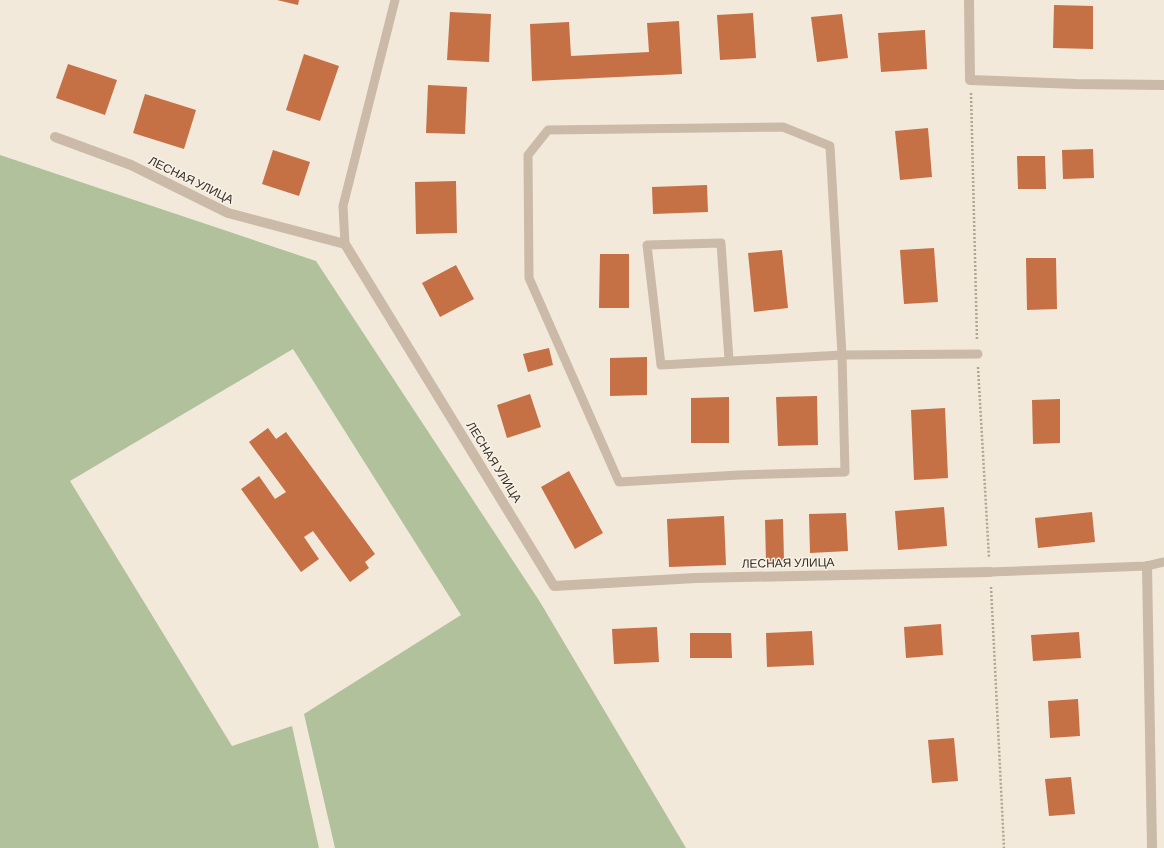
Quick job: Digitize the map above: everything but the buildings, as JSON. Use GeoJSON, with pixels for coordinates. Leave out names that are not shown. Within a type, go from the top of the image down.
{"type":"FeatureCollection","features":[{"type":"Feature","properties":{"kind":"street"},"geometry":{"type":"LineString","coordinates":[[970,0],[970,80],[1076,84],[1164,85]]}},
{"type":"Feature","properties":{"kind":"street","name":"ЛЕСНАЯ УЛИЦА"},"geometry":{"type":"LineString","coordinates":[[55,137],[131,165],[228,213],[345,244],[554,586],[696,578],[990,572]]}},
{"type":"Feature","properties":{"kind":"street"},"geometry":{"type":"LineString","coordinates":[[1147,566],[1152,848]]}},
{"type":"Feature","properties":{"kind":"lane"},"geometry":{"type":"LineString","coordinates":[[345,244],[344,206],[395,0]]}},
{"type":"Feature","properties":{"kind":"lane"},"geometry":{"type":"LineString","coordinates":[[783,127],[830,146],[842,355],[846,472],[739,475],[619,482],[530,278],[528,155],[548,130],[783,127]]}},
{"type":"Feature","properties":{"kind":"lane"},"geometry":{"type":"LineString","coordinates":[[729,360],[721,243],[647,245],[661,365],[729,360],[842,355],[978,354]]}},
{"type":"Feature","properties":{"kind":"lane"},"geometry":{"type":"LineString","coordinates":[[990,572],[1147,566],[1164,562]]}},
{"type":"Feature","properties":{"kind":"path"},"geometry":{"type":"LineString","coordinates":[[970,80],[978,354],[1004,848]]}},
{"type":"Feature","properties":{"kind":"green space"},"geometry":{"type":"Polygon","coordinates":[[[0,155],[316,261],[540,602],[686,848],[335,848],[304,714],[461,615],[293,349],[70,481],[232,746],[292,726],[319,848],[0,848],[0,155]]]}}]}
